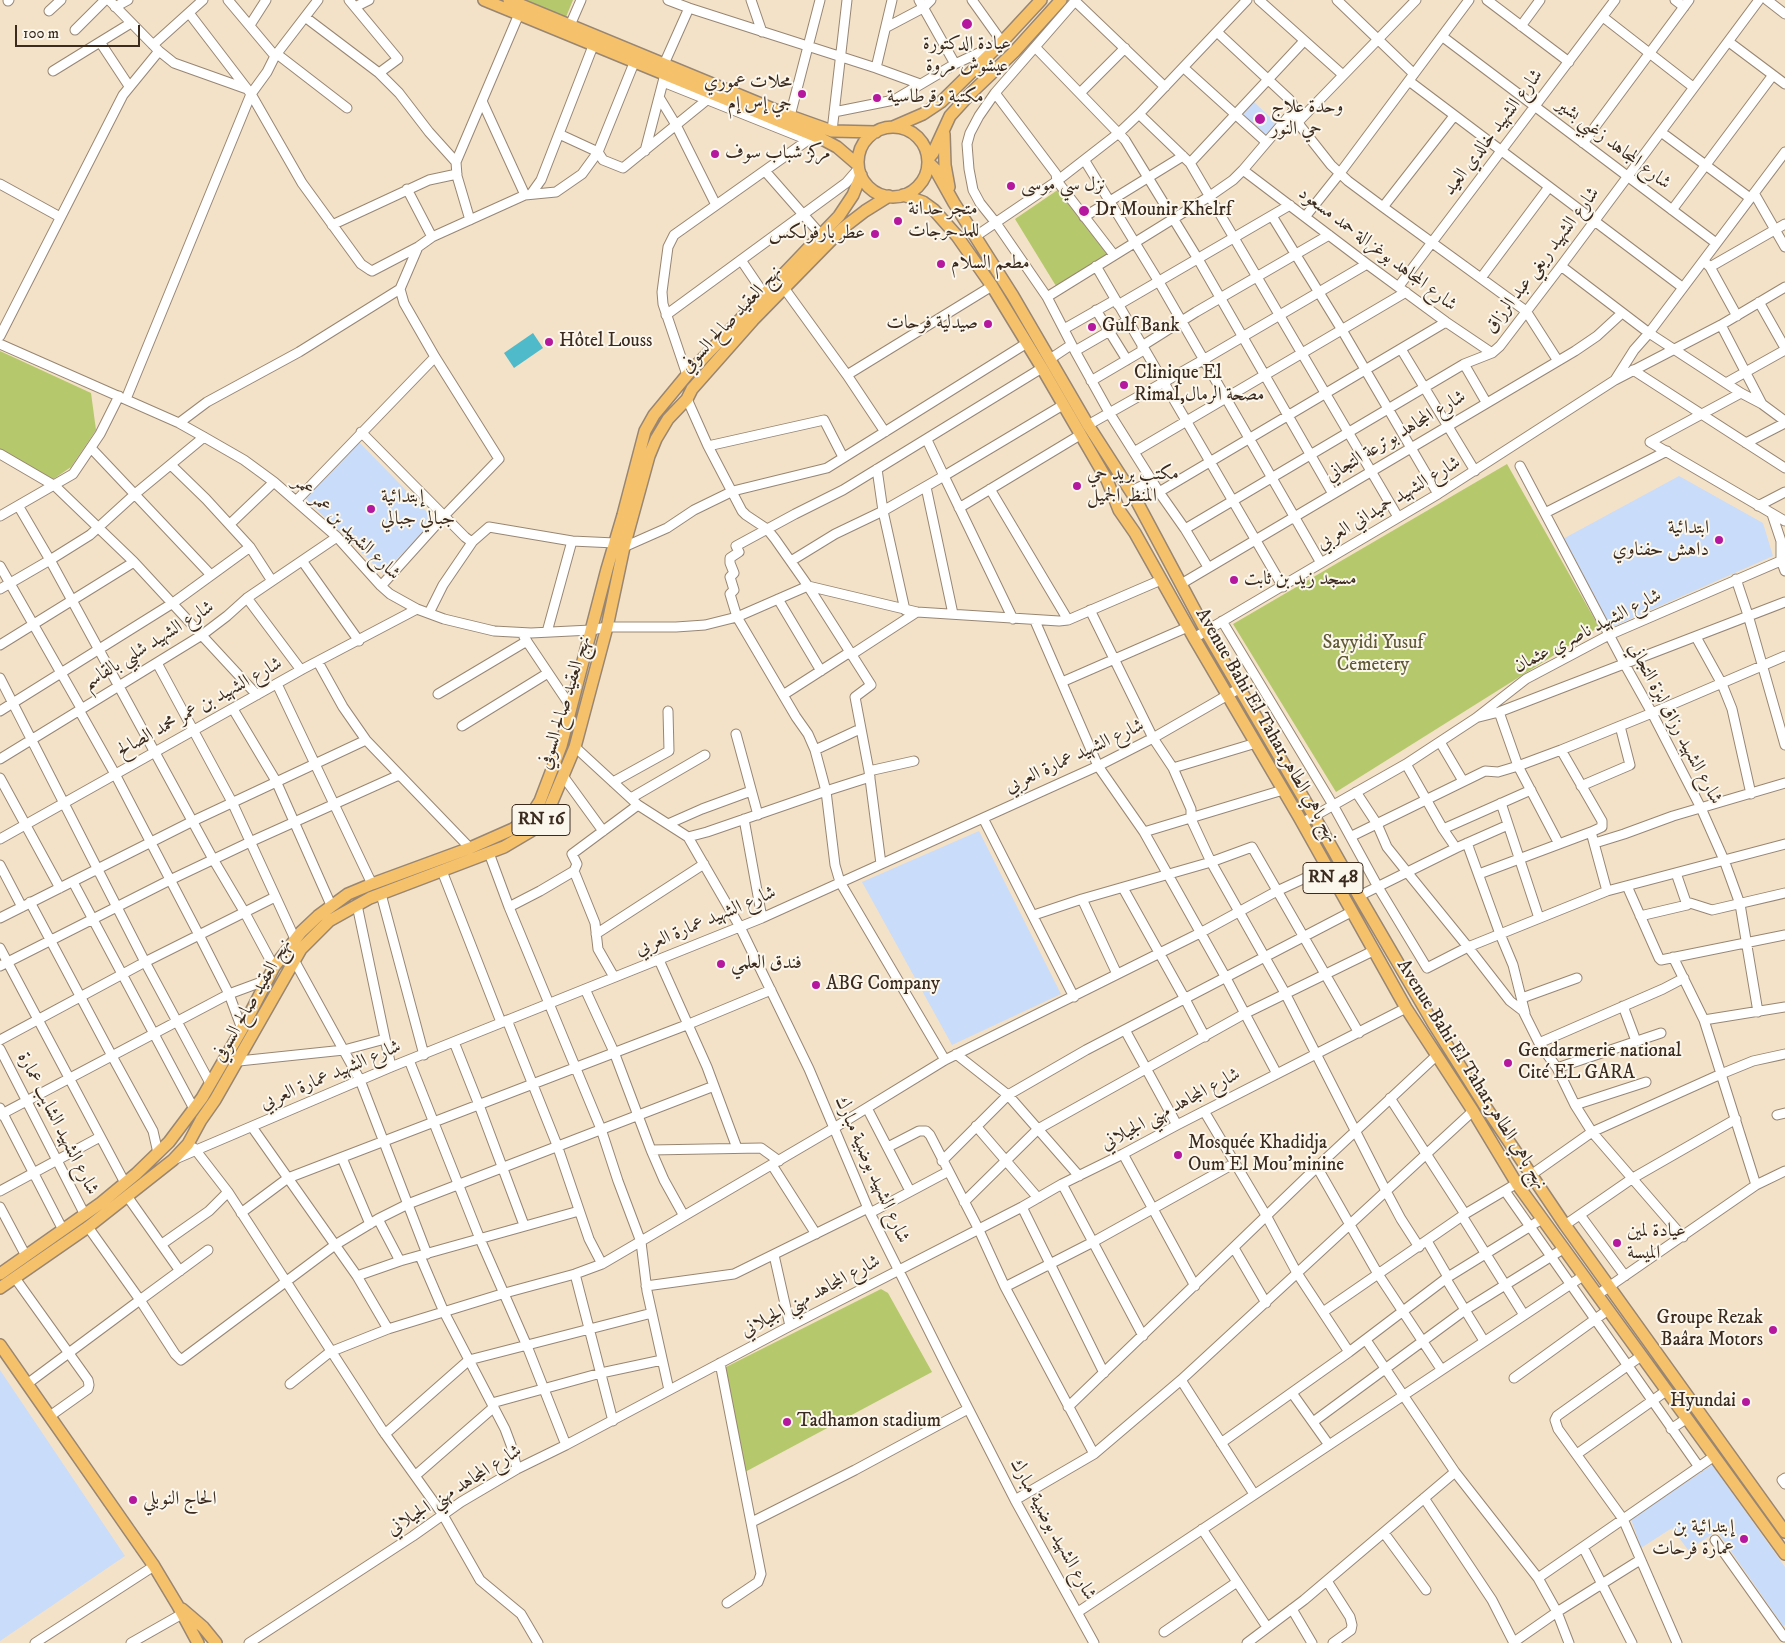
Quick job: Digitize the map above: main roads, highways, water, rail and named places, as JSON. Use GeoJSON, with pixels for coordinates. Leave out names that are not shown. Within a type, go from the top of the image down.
{"type":"FeatureCollection","features":[{"type":"Feature","properties":{"kind":"main road"},"geometry":{"type":"LineString","coordinates":[[484,0],[568,30],[593,46],[634,63],[832,132],[876,132],[923,114],[941,102],[1002,42],[1040,0]]}},
{"type":"Feature","properties":{"kind":"main road"},"geometry":{"type":"LineString","coordinates":[[509,0],[568,30],[813,139],[836,147],[859,169],[872,190],[890,196],[911,192],[924,179],[928,160],[950,116],[1014,52],[1061,0]]}},
{"type":"Feature","properties":{"kind":"main road"},"geometry":{"type":"LineString","coordinates":[[945,126],[945,165],[954,203]]}},
{"type":"Feature","properties":{"kind":"main road"},"geometry":{"type":"LineString","coordinates":[[893,127],[903,129],[916,137],[925,149],[928,160]]}},
{"type":"Feature","properties":{"kind":"main road"},"geometry":{"type":"LineString","coordinates":[[859,169],[859,155],[862,146],[876,132]]}},
{"type":"Feature","properties":{"kind":"main road","name":"Avenue Bahi El Tahar,نهج باهي الطاهر"},"geometry":{"type":"LineString","coordinates":[[928,160],[1013,296],[1046,364],[1063,405],[1107,480],[1120,510],[1136,533],[1406,1008],[1473,1111],[1517,1184],[1785,1554]]}},
{"type":"Feature","properties":{"kind":"main road","name":"نهج العقيد صالح السوفي"},"geometry":{"type":"LineString","coordinates":[[0,1288],[88,1227],[173,1160],[188,1144],[239,1061],[294,960],[301,949],[329,921],[381,894],[504,847],[530,831],[549,808],[575,747],[607,627],[620,545],[645,431],[654,415],[688,375],[764,294],[822,236],[847,206],[859,169]]}},
{"type":"Feature","properties":{"kind":"main road","name":"Avenue Bahi El Tahar,نهج باهي الطاهر"},"geometry":{"type":"LineString","coordinates":[[903,195],[923,202],[934,210],[952,229],[992,286],[1027,343],[1046,364],[1131,491],[1206,631],[1433,1023],[1487,1109],[1565,1226],[1785,1532]]}},
{"type":"Feature","properties":{"kind":"main road","name":"نهج العقيد صالح السوفي"},"geometry":{"type":"LineString","coordinates":[[0,1274],[84,1215],[124,1183],[169,1142],[210,1084],[242,1029],[274,967],[295,939],[331,905],[348,894],[470,848],[513,829],[533,812],[540,802],[561,746],[591,630],[649,456],[668,419],[753,320],[843,228],[865,211],[890,196]]}},
{"type":"Feature","properties":{"kind":"main road"},"geometry":{"type":"LineString","coordinates":[[169,1142],[188,1144]]}},
{"type":"Feature","properties":{"kind":"main road"},"geometry":{"type":"LineString","coordinates":[[158,1153],[166,1159],[173,1160]]}},
{"type":"Feature","properties":{"kind":"main road"},"geometry":{"type":"LineString","coordinates":[[0,1344],[154,1566],[198,1643]]}},
{"type":"Feature","properties":{"kind":"main road"},"geometry":{"type":"LineString","coordinates":[[180,1610],[203,1627],[216,1643]]}},
{"type":"Feature","properties":{"kind":"water"},"geometry":{"type":"Polygon","coordinates":[[[533,333],[543,348],[514,368],[504,353],[533,333]]]}},
{"type":"Feature","properties":{"kind":"place","name":"عيادة الدكتورة عيشوش مروة"},"geometry":{"type":"Point","coordinates":[967,24]}},
{"type":"Feature","properties":{"kind":"place","name":"محلات عموري جي إس إم"},"geometry":{"type":"Point","coordinates":[802,94]}},
{"type":"Feature","properties":{"kind":"place","name":"مكتبة وقرطاسية"},"geometry":{"type":"Point","coordinates":[877,98]}},
{"type":"Feature","properties":{"kind":"place","name":"وحدة علاج حي النور"},"geometry":{"type":"Point","coordinates":[1260,119]}},
{"type":"Feature","properties":{"kind":"place","name":"مركز شباب سوف"},"geometry":{"type":"Point","coordinates":[715,154]}},
{"type":"Feature","properties":{"kind":"place","name":"نزل سي موسى"},"geometry":{"type":"Point","coordinates":[1011,186]}},
{"type":"Feature","properties":{"kind":"place","name":"Dr Mounir Khelrf"},"geometry":{"type":"Point","coordinates":[1084,211]}},
{"type":"Feature","properties":{"kind":"place","name":"متجر حدانة للمدحرجات"},"geometry":{"type":"Point","coordinates":[898,221]}},
{"type":"Feature","properties":{"kind":"place","name":"عطر بارفولكس"},"geometry":{"type":"Point","coordinates":[875,234]}},
{"type":"Feature","properties":{"kind":"place","name":"مطعم السلام"},"geometry":{"type":"Point","coordinates":[941,264]}},
{"type":"Feature","properties":{"kind":"place","name":"صيدلية فرحات"},"geometry":{"type":"Point","coordinates":[988,324]}},
{"type":"Feature","properties":{"kind":"place","name":"Gulf Bank"},"geometry":{"type":"Point","coordinates":[1092,327]}},
{"type":"Feature","properties":{"kind":"place","name":"Hôtel Louss"},"geometry":{"type":"Point","coordinates":[549,342]}},
{"type":"Feature","properties":{"kind":"place","name":"Clinique El Rimal,مصحة الرمال"},"geometry":{"type":"Point","coordinates":[1124,385]}},
{"type":"Feature","properties":{"kind":"place","name":"مكتب بريد حي المنظر الجميل"},"geometry":{"type":"Point","coordinates":[1077,486]}},
{"type":"Feature","properties":{"kind":"place","name":"إبتدائية جبالي جبالي"},"geometry":{"type":"Point","coordinates":[371,509]}},
{"type":"Feature","properties":{"kind":"place","name":"ابتدائية داهش حفناوي"},"geometry":{"type":"Point","coordinates":[1719,540]}},
{"type":"Feature","properties":{"kind":"place","name":"مسجد زيد بن ثابت"},"geometry":{"type":"Point","coordinates":[1234,580]}},
{"type":"Feature","properties":{"kind":"place","name":"فندق العلمي"},"geometry":{"type":"Point","coordinates":[721,964]}},
{"type":"Feature","properties":{"kind":"place","name":"ABG Company"},"geometry":{"type":"Point","coordinates":[816,985]}},
{"type":"Feature","properties":{"kind":"place","name":"Gendarmerie national Cité EL GARA"},"geometry":{"type":"Point","coordinates":[1508,1063]}},
{"type":"Feature","properties":{"kind":"place","name":"Mosquée Khadidja Oum El Mou'minine"},"geometry":{"type":"Point","coordinates":[1178,1155]}},
{"type":"Feature","properties":{"kind":"place","name":"عيادة لمين الميسة"},"geometry":{"type":"Point","coordinates":[1617,1243]}},
{"type":"Feature","properties":{"kind":"place","name":"Groupe Rezak Baâra Motors"},"geometry":{"type":"Point","coordinates":[1773,1330]}},
{"type":"Feature","properties":{"kind":"place","name":"Hyundai"},"geometry":{"type":"Point","coordinates":[1746,1402]}},
{"type":"Feature","properties":{"kind":"place","name":"Tadhamon stadium"},"geometry":{"type":"Point","coordinates":[787,1422]}},
{"type":"Feature","properties":{"kind":"place","name":"الحاج النوبلي"},"geometry":{"type":"Point","coordinates":[133,1500]}},
{"type":"Feature","properties":{"kind":"place","name":"إبتدائية بن عمارة فرحات"},"geometry":{"type":"Point","coordinates":[1744,1539]}},
{"type":"Feature","properties":{"kind":"park label","name":"Sayyidi Yusuf Cemetery"},"geometry":{"type":"Point","coordinates":[1373,655]}}]}
